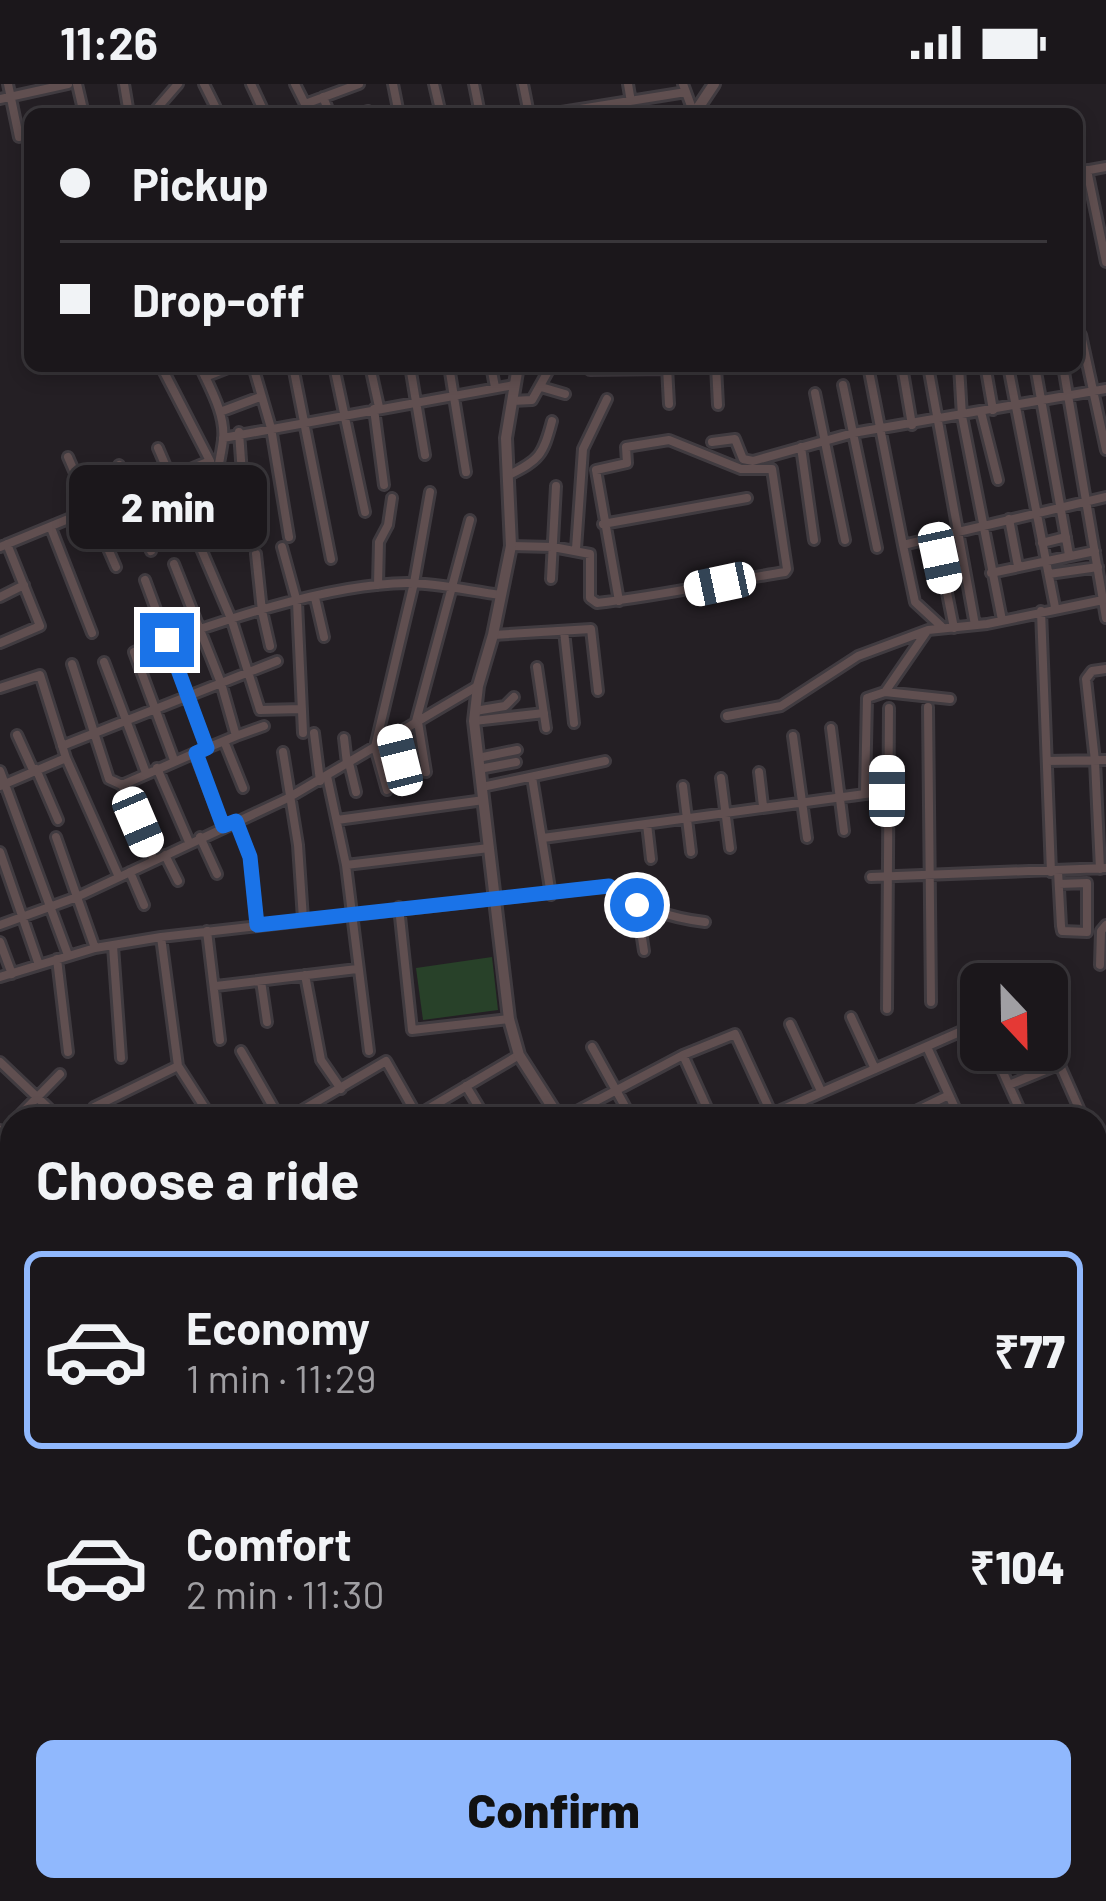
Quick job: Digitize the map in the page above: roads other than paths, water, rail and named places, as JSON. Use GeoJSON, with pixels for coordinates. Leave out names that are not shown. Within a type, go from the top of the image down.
{"type":"FeatureCollection","features":[{"type":"Feature","properties":{"kind":"street"},"geometry":{"type":"LineString","coordinates":[[8,84],[19,136]]}},
{"type":"Feature","properties":{"kind":"street"},"geometry":{"type":"LineString","coordinates":[[0,99],[68,84]]}},
{"type":"Feature","properties":{"kind":"street"},"geometry":{"type":"LineString","coordinates":[[156,108],[178,84]]}},
{"type":"Feature","properties":{"kind":"street"},"geometry":{"type":"LineString","coordinates":[[295,84],[305,104],[359,84]]}},
{"type":"Feature","properties":{"kind":"street"},"geometry":{"type":"LineString","coordinates":[[628,84],[632,108]]}},
{"type":"Feature","properties":{"kind":"street"},"geometry":{"type":"LineString","coordinates":[[587,108],[684,88]]}},
{"type":"Feature","properties":{"kind":"street"},"geometry":{"type":"LineString","coordinates":[[323,98],[327,108]]}},
{"type":"Feature","properties":{"kind":"street"},"geometry":{"type":"LineString","coordinates":[[162,100],[167,108]]}},
{"type":"Feature","properties":{"kind":"street"},"geometry":{"type":"LineString","coordinates":[[1106,166],[1085,171],[1106,262]]}},
{"type":"Feature","properties":{"kind":"street"},"geometry":{"type":"LineString","coordinates":[[1083,339],[1106,450]]}},
{"type":"Feature","properties":{"kind":"street"},"geometry":{"type":"LineString","coordinates":[[164,372],[213,463]]}},
{"type":"Feature","properties":{"kind":"street"},"geometry":{"type":"LineString","coordinates":[[203,372],[220,412],[223,438],[213,463],[212,512],[217,536]]}},
{"type":"Feature","properties":{"kind":"street"},"geometry":{"type":"LineString","coordinates":[[205,377],[218,372]]}},
{"type":"Feature","properties":{"kind":"street"},"geometry":{"type":"LineString","coordinates":[[254,372],[271,428],[289,537]]}},
{"type":"Feature","properties":{"kind":"street"},"geometry":{"type":"LineString","coordinates":[[295,372],[331,559]]}},
{"type":"Feature","properties":{"kind":"street"},"geometry":{"type":"LineString","coordinates":[[336,372],[365,512]]}},
{"type":"Feature","properties":{"kind":"street"},"geometry":{"type":"LineString","coordinates":[[371,372],[384,485]]}},
{"type":"Feature","properties":{"kind":"street"},"geometry":{"type":"LineString","coordinates":[[411,372],[424,455]]}},
{"type":"Feature","properties":{"kind":"street"},"geometry":{"type":"LineString","coordinates":[[449,372],[466,472]]}},
{"type":"Feature","properties":{"kind":"street"},"geometry":{"type":"LineString","coordinates":[[492,372],[495,387]]}},
{"type":"Feature","properties":{"kind":"street"},"geometry":{"type":"LineString","coordinates":[[517,372],[506,484],[512,546],[474,716],[509,1019],[519,1055],[553,1107]]}},
{"type":"Feature","properties":{"kind":"street"},"geometry":{"type":"LineString","coordinates":[[512,401],[529,401],[548,372]]}},
{"type":"Feature","properties":{"kind":"street"},"geometry":{"type":"LineString","coordinates":[[667,372],[669,404]]}},
{"type":"Feature","properties":{"kind":"street"},"geometry":{"type":"LineString","coordinates":[[716,372],[718,404]]}},
{"type":"Feature","properties":{"kind":"street"},"geometry":{"type":"LineString","coordinates":[[870,372],[915,602],[949,628]]}},
{"type":"Feature","properties":{"kind":"street"},"geometry":{"type":"LineString","coordinates":[[903,372],[911,425]]}},
{"type":"Feature","properties":{"kind":"street"},"geometry":{"type":"LineString","coordinates":[[929,372],[975,626]]}},
{"type":"Feature","properties":{"kind":"street"},"geometry":{"type":"LineString","coordinates":[[959,372],[962,416],[1002,620]]}},
{"type":"Feature","properties":{"kind":"street"},"geometry":{"type":"LineString","coordinates":[[986,372],[993,410]]}},
{"type":"Feature","properties":{"kind":"street"},"geometry":{"type":"LineString","coordinates":[[1009,372],[1055,607]]}},
{"type":"Feature","properties":{"kind":"street"},"geometry":{"type":"LineString","coordinates":[[1036,372],[1069,554]]}},
{"type":"Feature","properties":{"kind":"street"},"geometry":{"type":"LineString","coordinates":[[1065,372],[1106,618]]}},
{"type":"Feature","properties":{"kind":"street"},"geometry":{"type":"LineString","coordinates":[[223,438],[514,385]]}},
{"type":"Feature","properties":{"kind":"street"},"geometry":{"type":"LineString","coordinates":[[843,386],[877,548]]}},
{"type":"Feature","properties":{"kind":"street"},"geometry":{"type":"LineString","coordinates":[[541,387],[565,394]]}},
{"type":"Feature","properties":{"kind":"street"},"geometry":{"type":"LineString","coordinates":[[712,442],[735,439],[748,461],[853,433],[1106,389]]}},
{"type":"Feature","properties":{"kind":"street"},"geometry":{"type":"LineString","coordinates":[[814,394],[845,540]]}},
{"type":"Feature","properties":{"kind":"street"},"geometry":{"type":"LineString","coordinates":[[220,412],[260,397]]}},
{"type":"Feature","properties":{"kind":"street"},"geometry":{"type":"LineString","coordinates":[[576,550],[583,449],[607,399]]}},
{"type":"Feature","properties":{"kind":"street"},"geometry":{"type":"LineString","coordinates":[[981,412],[998,480]]}},
{"type":"Feature","properties":{"kind":"street"},"geometry":{"type":"LineString","coordinates":[[506,484],[544,451],[552,421]]}},
{"type":"Feature","properties":{"kind":"street"},"geometry":{"type":"LineString","coordinates":[[238,432],[253,530]]}},
{"type":"Feature","properties":{"kind":"street"},"geometry":{"type":"LineString","coordinates":[[512,546],[590,554],[591,601],[619,601],[787,571],[773,471],[741,469],[669,440],[626,447],[627,463],[596,470],[619,601]]}},
{"type":"Feature","properties":{"kind":"street"},"geometry":{"type":"LineString","coordinates":[[801,447],[814,540]]}},
{"type":"Feature","properties":{"kind":"street"},"geometry":{"type":"LineString","coordinates":[[158,448],[232,621],[260,710],[302,709]]}},
{"type":"Feature","properties":{"kind":"street"},"geometry":{"type":"LineString","coordinates":[[68,457],[116,567]]}},
{"type":"Feature","properties":{"kind":"street"},"geometry":{"type":"LineString","coordinates":[[0,644],[40,626],[3,546],[213,463]]}},
{"type":"Feature","properties":{"kind":"street"},"geometry":{"type":"LineString","coordinates":[[119,465],[151,551]]}},
{"type":"Feature","properties":{"kind":"street"},"geometry":{"type":"LineString","coordinates":[[550,578],[556,486]]}},
{"type":"Feature","properties":{"kind":"street"},"geometry":{"type":"LineString","coordinates":[[387,790],[374,747],[415,583],[430,492]]}},
{"type":"Feature","properties":{"kind":"street"},"geometry":{"type":"LineString","coordinates":[[603,524],[747,497]]}},
{"type":"Feature","properties":{"kind":"street"},"geometry":{"type":"LineString","coordinates":[[903,544],[1106,497]]}},
{"type":"Feature","properties":{"kind":"street"},"geometry":{"type":"LineString","coordinates":[[377,585],[380,542],[392,498]]}},
{"type":"Feature","properties":{"kind":"street"},"geometry":{"type":"LineString","coordinates":[[1009,519],[1018,566]]}},
{"type":"Feature","properties":{"kind":"street"},"geometry":{"type":"LineString","coordinates":[[427,772],[416,723],[470,520]]}},
{"type":"Feature","properties":{"kind":"street"},"geometry":{"type":"LineString","coordinates":[[50,528],[92,633]]}},
{"type":"Feature","properties":{"kind":"street"},"geometry":{"type":"LineString","coordinates":[[1042,543],[1066,537]]}},
{"type":"Feature","properties":{"kind":"street"},"geometry":{"type":"LineString","coordinates":[[282,547],[297,602],[303,733]]}},
{"type":"Feature","properties":{"kind":"street"},"geometry":{"type":"LineString","coordinates":[[992,572],[1095,551]]}},
{"type":"Feature","properties":{"kind":"street"},"geometry":{"type":"LineString","coordinates":[[256,554],[271,646]]}},
{"type":"Feature","properties":{"kind":"street"},"geometry":{"type":"LineString","coordinates":[[940,558],[949,628]]}},
{"type":"Feature","properties":{"kind":"street"},"geometry":{"type":"LineString","coordinates":[[174,565],[221,683],[236,736]]}},
{"type":"Feature","properties":{"kind":"street"},"geometry":{"type":"LineString","coordinates":[[1049,574],[1097,567]]}},
{"type":"Feature","properties":{"kind":"street"},"geometry":{"type":"LineString","coordinates":[[145,580],[207,748]]}},
{"type":"Feature","properties":{"kind":"street"},"geometry":{"type":"LineString","coordinates":[[174,760],[134,652],[262,610],[377,585],[415,583],[501,595]]}},
{"type":"Feature","properties":{"kind":"street"},"geometry":{"type":"LineString","coordinates":[[0,597],[24,585]]}},
{"type":"Feature","properties":{"kind":"street"},"geometry":{"type":"LineString","coordinates":[[315,598],[323,637]]}},
{"type":"Feature","properties":{"kind":"street"},"geometry":{"type":"LineString","coordinates":[[727,716],[781,706],[858,656],[928,630],[975,626],[1103,600]]}},
{"type":"Feature","properties":{"kind":"street"},"geometry":{"type":"LineString","coordinates":[[1041,610],[1047,761],[1062,931],[1090,931],[1088,883],[1059,884]]}},
{"type":"Feature","properties":{"kind":"street"},"geometry":{"type":"LineString","coordinates":[[493,635],[591,629],[598,691]]}},
{"type":"Feature","properties":{"kind":"street"},"geometry":{"type":"LineString","coordinates":[[885,692],[928,630]]}},
{"type":"Feature","properties":{"kind":"street"},"geometry":{"type":"LineString","coordinates":[[564,631],[574,723]]}},
{"type":"Feature","properties":{"kind":"street"},"geometry":{"type":"LineString","coordinates":[[62,746],[278,661]]}},
{"type":"Feature","properties":{"kind":"street"},"geometry":{"type":"LineString","coordinates":[[104,662],[146,773]]}},
{"type":"Feature","properties":{"kind":"street"},"geometry":{"type":"LineString","coordinates":[[72,664],[109,779],[122,785],[154,860]]}},
{"type":"Feature","properties":{"kind":"street"},"geometry":{"type":"LineString","coordinates":[[537,667],[546,728]]}},
{"type":"Feature","properties":{"kind":"street"},"geometry":{"type":"LineString","coordinates":[[871,877],[1103,868],[1101,760],[1086,679],[1092,671],[1106,669]]}},
{"type":"Feature","properties":{"kind":"street"},"geometry":{"type":"LineString","coordinates":[[0,688],[40,674],[65,758],[118,878]]}},
{"type":"Feature","properties":{"kind":"street"},"geometry":{"type":"LineString","coordinates":[[0,925],[77,897],[288,798],[478,686]]}},
{"type":"Feature","properties":{"kind":"street"},"geometry":{"type":"LineString","coordinates":[[865,792],[865,704],[870,696],[885,692],[950,699]]}},
{"type":"Feature","properties":{"kind":"street"},"geometry":{"type":"LineString","coordinates":[[474,716],[505,706],[514,697]]}},
{"type":"Feature","properties":{"kind":"street"},"geometry":{"type":"LineString","coordinates":[[928,707],[931,1002]]}},
{"type":"Feature","properties":{"kind":"street"},"geometry":{"type":"LineString","coordinates":[[886,1009],[889,708]]}},
{"type":"Feature","properties":{"kind":"street"},"geometry":{"type":"LineString","coordinates":[[474,716],[544,712]]}},
{"type":"Feature","properties":{"kind":"street"},"geometry":{"type":"LineString","coordinates":[[122,785],[265,726]]}},
{"type":"Feature","properties":{"kind":"street"},"geometry":{"type":"LineString","coordinates":[[831,728],[844,831]]}},
{"type":"Feature","properties":{"kind":"street"},"geometry":{"type":"LineString","coordinates":[[314,734],[346,865],[369,1052]]}},
{"type":"Feature","properties":{"kind":"street"},"geometry":{"type":"LineString","coordinates":[[17,735],[58,820]]}},
{"type":"Feature","properties":{"kind":"street"},"geometry":{"type":"LineString","coordinates":[[394,735],[406,785]]}},
{"type":"Feature","properties":{"kind":"street"},"geometry":{"type":"LineString","coordinates":[[793,736],[807,838]]}},
{"type":"Feature","properties":{"kind":"street"},"geometry":{"type":"LineString","coordinates":[[344,739],[356,792]]}},
{"type":"Feature","properties":{"kind":"street"},"geometry":{"type":"LineString","coordinates":[[224,741],[243,788]]}},
{"type":"Feature","properties":{"kind":"street"},"geometry":{"type":"LineString","coordinates":[[479,764],[518,750]]}},
{"type":"Feature","properties":{"kind":"street"},"geometry":{"type":"LineString","coordinates":[[283,752],[298,845],[303,919]]}},
{"type":"Feature","properties":{"kind":"street"},"geometry":{"type":"LineString","coordinates":[[196,753],[223,826]]}},
{"type":"Feature","properties":{"kind":"street"},"geometry":{"type":"LineString","coordinates":[[3,785],[65,758]]}},
{"type":"Feature","properties":{"kind":"street"},"geometry":{"type":"LineString","coordinates":[[1047,761],[1101,760]]}},
{"type":"Feature","properties":{"kind":"street"},"geometry":{"type":"LineString","coordinates":[[337,820],[483,794],[532,777],[605,761]]}},
{"type":"Feature","properties":{"kind":"street"},"geometry":{"type":"LineString","coordinates":[[479,764],[516,762]]}},
{"type":"Feature","properties":{"kind":"street"},"geometry":{"type":"LineString","coordinates":[[158,768],[189,842]]}},
{"type":"Feature","properties":{"kind":"street"},"geometry":{"type":"LineString","coordinates":[[0,771],[68,955]]}},
{"type":"Feature","properties":{"kind":"street"},"geometry":{"type":"LineString","coordinates":[[759,772],[763,806]]}},
{"type":"Feature","properties":{"kind":"street"},"geometry":{"type":"LineString","coordinates":[[532,777],[551,895]]}},
{"type":"Feature","properties":{"kind":"street"},"geometry":{"type":"LineString","coordinates":[[721,778],[730,848]]}},
{"type":"Feature","properties":{"kind":"street"},"geometry":{"type":"LineString","coordinates":[[683,786],[691,852]]}},
{"type":"Feature","properties":{"kind":"street"},"geometry":{"type":"LineString","coordinates":[[543,838],[887,791]]}},
{"type":"Feature","properties":{"kind":"street"},"geometry":{"type":"LineString","coordinates":[[236,821],[250,857],[257,925]]}},
{"type":"Feature","properties":{"kind":"street"},"geometry":{"type":"LineString","coordinates":[[646,824],[651,859]]}},
{"type":"Feature","properties":{"kind":"street"},"geometry":{"type":"LineString","coordinates":[[56,837],[95,948]]}},
{"type":"Feature","properties":{"kind":"street"},"geometry":{"type":"LineString","coordinates":[[200,837],[217,874]]}},
{"type":"Feature","properties":{"kind":"street"},"geometry":{"type":"LineString","coordinates":[[346,865],[491,848]]}},
{"type":"Feature","properties":{"kind":"street"},"geometry":{"type":"LineString","coordinates":[[0,852],[39,964]]}},
{"type":"Feature","properties":{"kind":"street"},"geometry":{"type":"LineString","coordinates":[[165,855],[178,881]]}},
{"type":"Feature","properties":{"kind":"street"},"geometry":{"type":"LineString","coordinates":[[130,872],[144,905]]}},
{"type":"Feature","properties":{"kind":"street"},"geometry":{"type":"LineString","coordinates":[[0,976],[95,948],[161,937],[609,886],[637,905],[706,922]]}},
{"type":"Feature","properties":{"kind":"street"},"geometry":{"type":"LineString","coordinates":[[637,905],[644,951]]}},
{"type":"Feature","properties":{"kind":"street"},"geometry":{"type":"LineString","coordinates":[[399,907],[412,1030],[509,1019]]}},
{"type":"Feature","properties":{"kind":"street"},"geometry":{"type":"LineString","coordinates":[[1100,965],[1101,931],[1106,926]]}},
{"type":"Feature","properties":{"kind":"street"},"geometry":{"type":"LineString","coordinates":[[207,931],[220,1040]]}},
{"type":"Feature","properties":{"kind":"street"},"geometry":{"type":"LineString","coordinates":[[161,937],[178,1066],[205,1107]]}},
{"type":"Feature","properties":{"kind":"street"},"geometry":{"type":"LineString","coordinates":[[0,942],[12,974]]}},
{"type":"Feature","properties":{"kind":"street"},"geometry":{"type":"LineString","coordinates":[[112,946],[122,1058]]}},
{"type":"Feature","properties":{"kind":"street"},"geometry":{"type":"LineString","coordinates":[[57,959],[68,1052]]}},
{"type":"Feature","properties":{"kind":"street"},"geometry":{"type":"LineString","coordinates":[[216,986],[358,969]]}},
{"type":"Feature","properties":{"kind":"street"},"geometry":{"type":"LineString","coordinates":[[305,975],[321,1060],[341,1089]]}},
{"type":"Feature","properties":{"kind":"street"},"geometry":{"type":"LineString","coordinates":[[261,981],[267,1022]]}},
{"type":"Feature","properties":{"kind":"street"},"geometry":{"type":"LineString","coordinates":[[851,1017],[875,1069]]}},
{"type":"Feature","properties":{"kind":"street"},"geometry":{"type":"LineString","coordinates":[[790,1024],[821,1091]]}},
{"type":"Feature","properties":{"kind":"street"},"geometry":{"type":"LineString","coordinates":[[791,1107],[960,1032]]}},
{"type":"Feature","properties":{"kind":"street"},"geometry":{"type":"LineString","coordinates":[[585,1107],[683,1055],[735,1034],[768,1107]]}},
{"type":"Feature","properties":{"kind":"street"},"geometry":{"type":"LineString","coordinates":[[592,1047],[625,1107]]}},
{"type":"Feature","properties":{"kind":"street"},"geometry":{"type":"LineString","coordinates":[[927,1047],[954,1107]]}},
{"type":"Feature","properties":{"kind":"street"},"geometry":{"type":"LineString","coordinates":[[241,1051],[276,1107]]}},
{"type":"Feature","properties":{"kind":"street"},"geometry":{"type":"LineString","coordinates":[[433,1107],[519,1055]]}},
{"type":"Feature","properties":{"kind":"street"},"geometry":{"type":"LineString","coordinates":[[683,1055],[707,1107]]}},
{"type":"Feature","properties":{"kind":"street"},"geometry":{"type":"LineString","coordinates":[[307,1107],[386,1061],[410,1107]]}},
{"type":"Feature","properties":{"kind":"street"},"geometry":{"type":"LineString","coordinates":[[0,1062],[47,1107]]}},
{"type":"Feature","properties":{"kind":"street"},"geometry":{"type":"LineString","coordinates":[[94,1107],[178,1066]]}},
{"type":"Feature","properties":{"kind":"street"},"geometry":{"type":"LineString","coordinates":[[1003,1071],[1019,1107]]}},
{"type":"Feature","properties":{"kind":"street"},"geometry":{"type":"LineString","coordinates":[[1009,1085],[1043,1071]]}},
{"type":"Feature","properties":{"kind":"street"},"geometry":{"type":"LineString","coordinates":[[1063,1071],[1078,1107]]}},
{"type":"Feature","properties":{"kind":"street"},"geometry":{"type":"LineString","coordinates":[[27,1107],[59,1074]]}},
{"type":"Feature","properties":{"kind":"street"},"geometry":{"type":"LineString","coordinates":[[466,1086],[479,1107]]}},
{"type":"Feature","properties":{"kind":"street"},"geometry":{"type":"LineString","coordinates":[[924,1107],[949,1095]]}}]}
